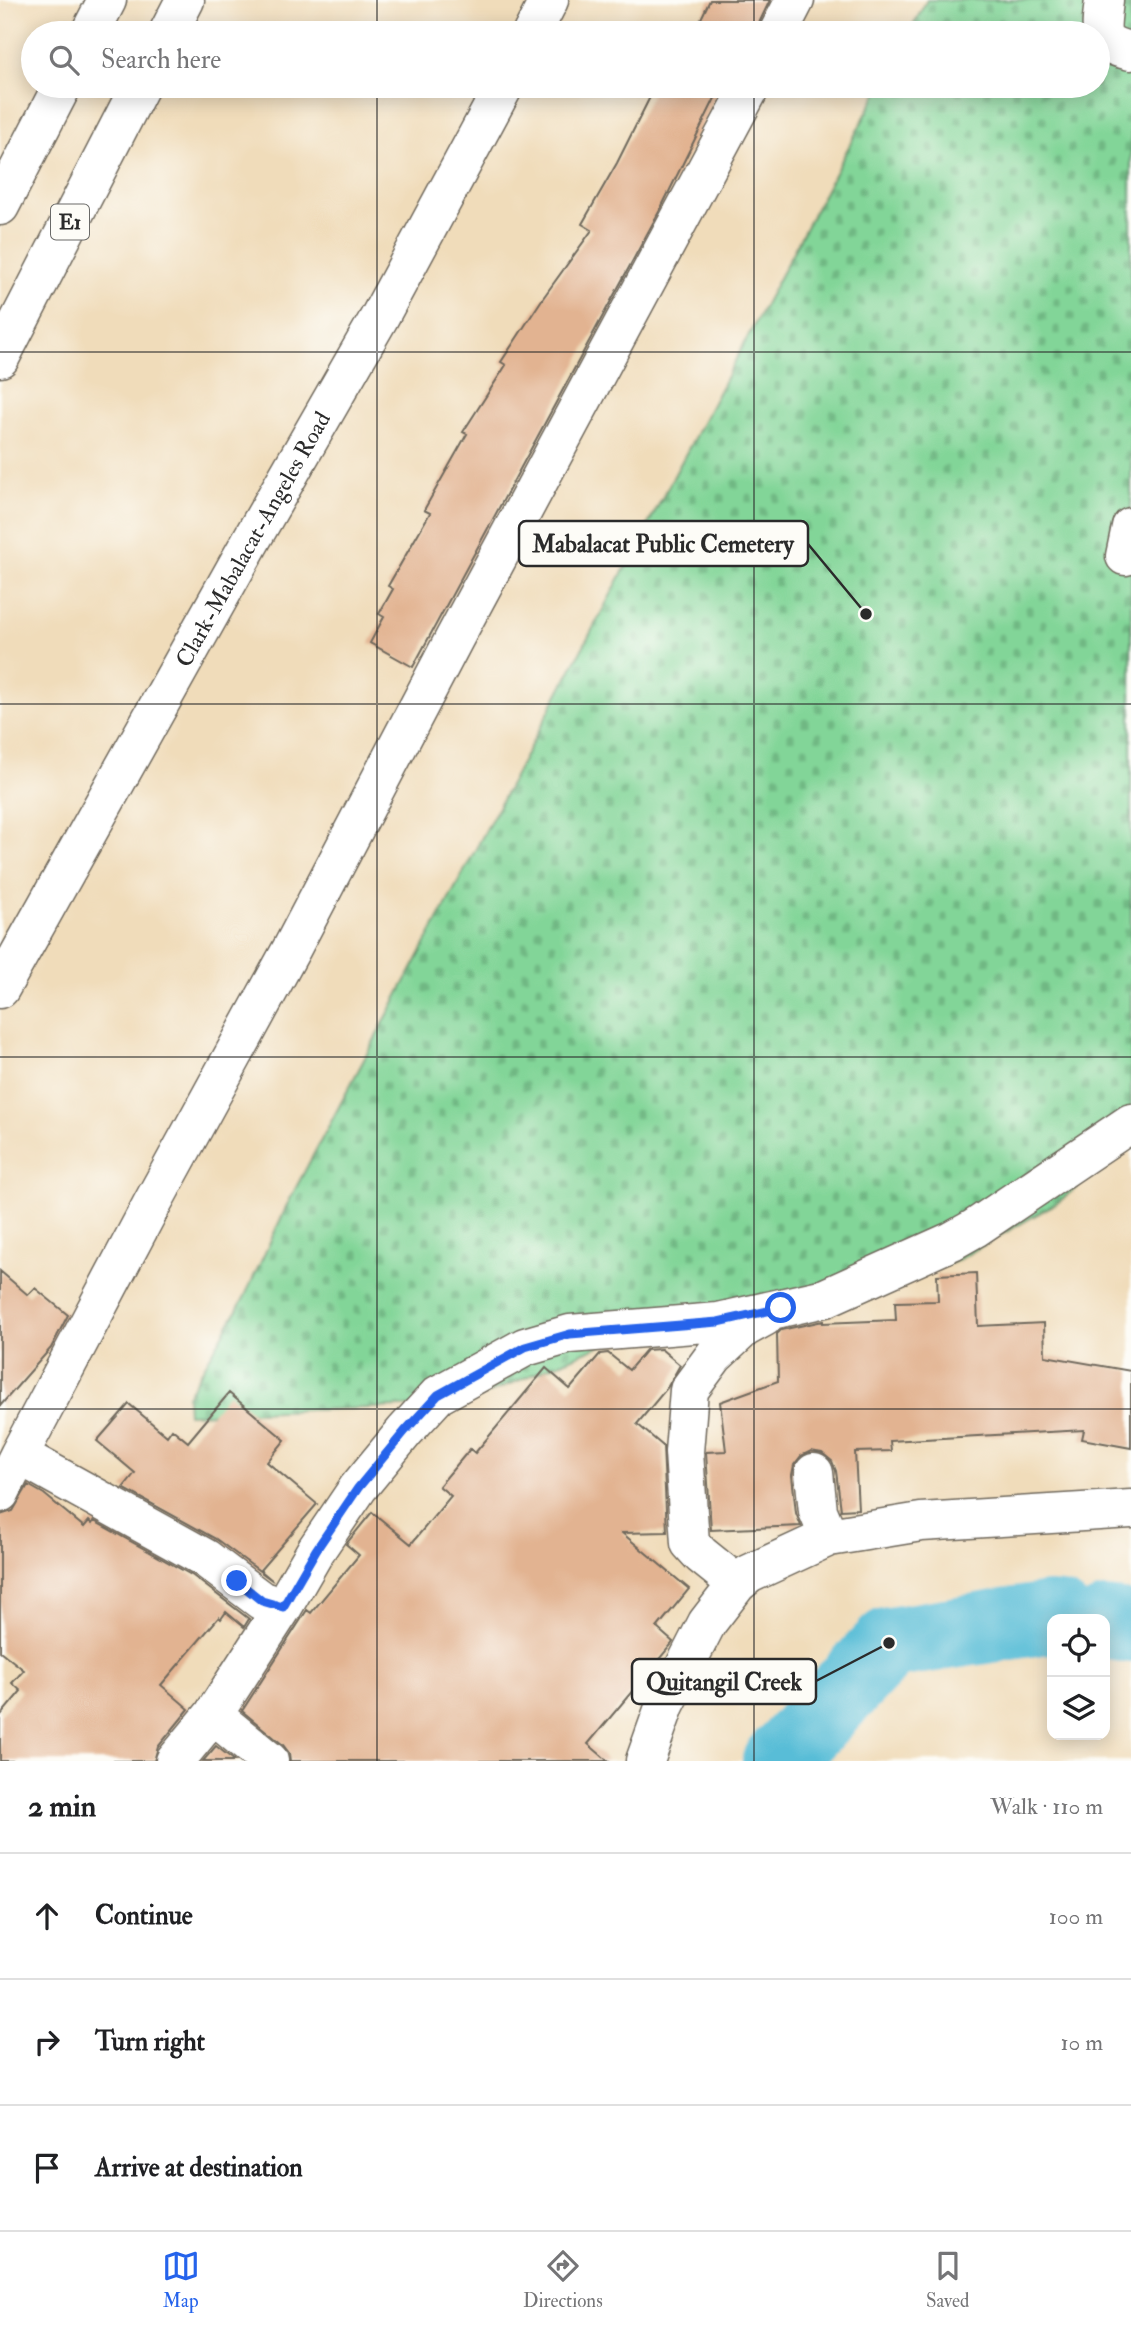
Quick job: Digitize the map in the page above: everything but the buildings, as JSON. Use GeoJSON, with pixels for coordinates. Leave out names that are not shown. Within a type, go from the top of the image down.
{"type":"FeatureCollection","features":[{"type":"Feature","properties":{"kind":"main road"},"geometry":{"type":"LineString","coordinates":[[96,21],[107,0]]}},
{"type":"Feature","properties":{"kind":"main road"},"geometry":{"type":"LineString","coordinates":[[174,21],[185,0]]}},
{"type":"Feature","properties":{"kind":"main road"},"geometry":{"type":"LineString","coordinates":[[538,21],[549,0]]}},
{"type":"Feature","properties":{"kind":"main road"},"geometry":{"type":"LineString","coordinates":[[784,21],[795,0]]}},
{"type":"Feature","properties":{"kind":"main road"},"geometry":{"type":"LineString","coordinates":[[1101,21],[1104,0]]}},
{"type":"Feature","properties":{"kind":"main road"},"geometry":{"type":"LineString","coordinates":[[1110,44],[1115,48],[1131,51]]}},
{"type":"Feature","properties":{"kind":"main road"},"geometry":{"type":"LineString","coordinates":[[0,206],[56,98]]}},
{"type":"Feature","properties":{"kind":"main road","name":"E1"},"geometry":{"type":"LineString","coordinates":[[0,358],[135,98]]}},
{"type":"Feature","properties":{"kind":"main road","name":"Clark-Mabalacat-Angeles Road"},"geometry":{"type":"LineString","coordinates":[[0,989],[379,317],[498,98]]}},
{"type":"Feature","properties":{"kind":"main road"},"geometry":{"type":"LineString","coordinates":[[0,1493],[146,1214],[292,948],[745,98]]}},
{"type":"Feature","properties":{"kind":"main road"},"geometry":{"type":"LineString","coordinates":[[175,1761],[213,1715],[358,1488],[438,1395],[525,1347],[570,1334],[718,1322],[825,1298],[975,1228],[1131,1123]]}},
{"type":"Feature","properties":{"kind":"main road"},"geometry":{"type":"LineString","coordinates":[[737,1584],[690,1543],[684,1452],[689,1390],[714,1356],[744,1328],[781,1308]]}},
{"type":"Feature","properties":{"kind":"main road"},"geometry":{"type":"LineString","coordinates":[[19,1455],[205,1558],[262,1601],[283,1607]]}},
{"type":"Feature","properties":{"kind":"main road"},"geometry":{"type":"LineString","coordinates":[[814,1473],[818,1510],[829,1537]]}},
{"type":"Feature","properties":{"kind":"main road"},"geometry":{"type":"LineString","coordinates":[[645,1761],[671,1693],[707,1623],[737,1584],[749,1574],[829,1537],[921,1522],[1131,1509]]}},
{"type":"Feature","properties":{"kind":"main road"},"geometry":{"type":"LineString","coordinates":[[213,1715],[269,1761]]}},
{"type":"Feature","properties":{"kind":"green space"},"geometry":{"type":"Polygon","coordinates":[[[927,0],[1131,0],[1131,1142],[1060,1201],[954,1262],[814,1301],[668,1316],[462,1405],[188,1414],[187,1396],[244,1298],[291,1197],[875,98],[1110,98],[1110,21],[916,21],[927,0]]]}},
{"type":"Feature","properties":{"kind":"waterway"},"geometry":{"type":"LineString","coordinates":[[778,1761],[889,1643],[1047,1618]]}},
{"type":"Feature","properties":{"kind":"waterway"},"geometry":{"type":"LineString","coordinates":[[1110,1625],[1131,1627]]}},
{"type":"Feature","properties":{"kind":"place","name":"Mabalacat Public Cemetery"},"geometry":{"type":"Point","coordinates":[866,614]}},
{"type":"Feature","properties":{"kind":"place","name":"Quitangil Creek"},"geometry":{"type":"Point","coordinates":[889,1643]}},
{"type":"Feature","properties":{"kind":"route"},"geometry":{"type":"LineString","coordinates":[[237,1581],[262,1601],[283,1607],[316,1550],[358,1488],[438,1395],[525,1347],[570,1334],[718,1322],[781,1308]]}}]}
